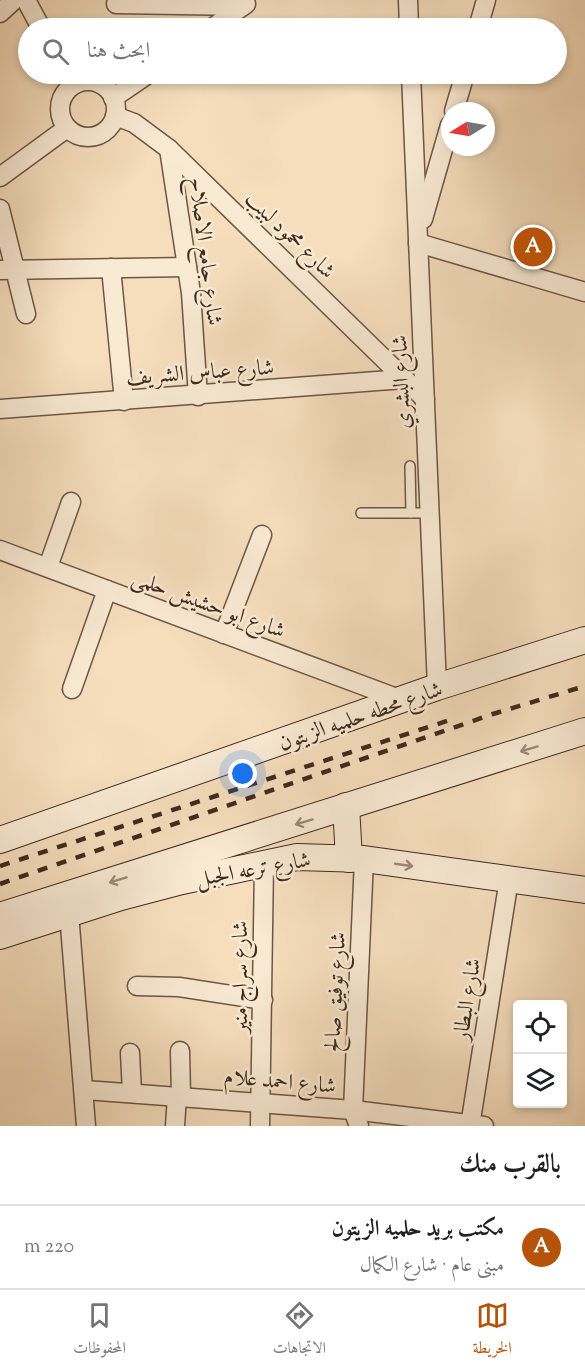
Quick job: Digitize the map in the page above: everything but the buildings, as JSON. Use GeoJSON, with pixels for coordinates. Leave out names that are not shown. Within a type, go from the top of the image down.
{"type":"FeatureCollection","features":[{"type":"Feature","properties":{"kind":"street"},"geometry":{"type":"LineString","coordinates":[[0,13],[14,0]]}},
{"type":"Feature","properties":{"kind":"street"},"geometry":{"type":"LineString","coordinates":[[26,0],[36,18]]}},
{"type":"Feature","properties":{"kind":"street"},"geometry":{"type":"LineString","coordinates":[[408,0],[409,18]]}},
{"type":"Feature","properties":{"kind":"street"},"geometry":{"type":"LineString","coordinates":[[481,18],[486,0]]}},
{"type":"Feature","properties":{"kind":"street"},"geometry":{"type":"LineString","coordinates":[[116,4],[248,3]]}},
{"type":"Feature","properties":{"kind":"street"},"geometry":{"type":"LineString","coordinates":[[226,18],[248,3]]}},
{"type":"Feature","properties":{"kind":"street"},"geometry":{"type":"LineString","coordinates":[[68,84],[60,106],[60,114],[67,128],[82,137],[91,137],[106,130],[114,107],[138,84]]}},
{"type":"Feature","properties":{"kind":"street"},"geometry":{"type":"LineString","coordinates":[[100,84],[103,86],[114,107]]}},
{"type":"Feature","properties":{"kind":"street","name":"شارع البشري"},"geometry":{"type":"LineString","coordinates":[[411,84],[438,687]]}},
{"type":"Feature","properties":{"kind":"street"},"geometry":{"type":"LineString","coordinates":[[457,102],[462,84]]}},
{"type":"Feature","properties":{"kind":"street","name":"شارع محمود لبيب"},"geometry":{"type":"LineString","coordinates":[[114,107],[169,149],[425,399]]}},
{"type":"Feature","properties":{"kind":"street"},"geometry":{"type":"LineString","coordinates":[[0,177],[67,128]]}},
{"type":"Feature","properties":{"kind":"street","name":"شارع جامع الاصلاح"},"geometry":{"type":"LineString","coordinates":[[169,149],[187,267],[198,396]]}},
{"type":"Feature","properties":{"kind":"street"},"geometry":{"type":"LineString","coordinates":[[441,156],[418,239],[585,292]]}},
{"type":"Feature","properties":{"kind":"street"},"geometry":{"type":"LineString","coordinates":[[0,208],[8,270],[26,314]]}},
{"type":"Feature","properties":{"kind":"street"},"geometry":{"type":"LineString","coordinates":[[8,270],[187,267]]}},
{"type":"Feature","properties":{"kind":"street"},"geometry":{"type":"LineString","coordinates":[[111,268],[124,401]]}},
{"type":"Feature","properties":{"kind":"street","name":"شارع عباس الشريف"},"geometry":{"type":"LineString","coordinates":[[0,409],[404,379]]}},
{"type":"Feature","properties":{"kind":"street"},"geometry":{"type":"LineString","coordinates":[[48,567],[71,502]]}},
{"type":"Feature","properties":{"kind":"street"},"geometry":{"type":"LineString","coordinates":[[224,634],[262,535]]}},
{"type":"Feature","properties":{"kind":"street","name":"شارع ابو حشيش حلمى"},"geometry":{"type":"LineString","coordinates":[[0,550],[402,700]]}},
{"type":"Feature","properties":{"kind":"street"},"geometry":{"type":"LineString","coordinates":[[72,688],[106,590]]}},
{"type":"Feature","properties":{"kind":"street","name":"شارع محطه حلميه الزيتون"},"geometry":{"type":"LineString","coordinates":[[0,840],[438,687],[585,640]]}},
{"type":"Feature","properties":{"kind":"street"},"geometry":{"type":"LineString","coordinates":[[2,920],[346,806],[585,731]]}},
{"type":"Feature","properties":{"kind":"street"},"geometry":{"type":"LineString","coordinates":[[346,806],[356,859]]}},
{"type":"Feature","properties":{"kind":"street","name":"شارع ترعه الجبل"},"geometry":{"type":"LineString","coordinates":[[2,920],[69,913],[182,881],[297,857],[356,859],[585,890]]}},
{"type":"Feature","properties":{"kind":"street","name":"شارع توفيق صالح"},"geometry":{"type":"LineString","coordinates":[[356,859],[356,1118]]}},
{"type":"Feature","properties":{"kind":"street","name":"شارع سراج منير"},"geometry":{"type":"LineString","coordinates":[[260,1126],[264,864]]}},
{"type":"Feature","properties":{"kind":"street","name":"شارع البطار"},"geometry":{"type":"LineString","coordinates":[[475,1126],[509,879]]}},
{"type":"Feature","properties":{"kind":"street"},"geometry":{"type":"LineString","coordinates":[[69,913],[85,1090],[86,1126]]}},
{"type":"Feature","properties":{"kind":"street"},"geometry":{"type":"LineString","coordinates":[[137,986],[179,987],[263,1000]]}},
{"type":"Feature","properties":{"kind":"street"},"geometry":{"type":"LineString","coordinates":[[175,1126],[179,1096],[180,1051]]}},
{"type":"Feature","properties":{"kind":"street"},"geometry":{"type":"LineString","coordinates":[[130,1053],[132,1093]]}},
{"type":"Feature","properties":{"kind":"street","name":"شارع احمد علام"},"geometry":{"type":"LineString","coordinates":[[85,1090],[262,1102],[356,1118],[475,1126]]}},
{"type":"Feature","properties":{"kind":"lane"},"geometry":{"type":"LineString","coordinates":[[410,466],[411,513]]}},
{"type":"Feature","properties":{"kind":"lane"},"geometry":{"type":"LineString","coordinates":[[361,513],[430,513]]}},
{"type":"Feature","properties":{"kind":"railway"},"geometry":{"type":"LineString","coordinates":[[0,884],[493,714],[585,686]]}},
{"type":"Feature","properties":{"kind":"railway"},"geometry":{"type":"LineString","coordinates":[[0,866],[453,719]]}},
{"type":"Feature","properties":{"kind":"place","name":"مكتب بريد حلميه الزيتون"},"geometry":{"type":"Point","coordinates":[533,247]}}]}
